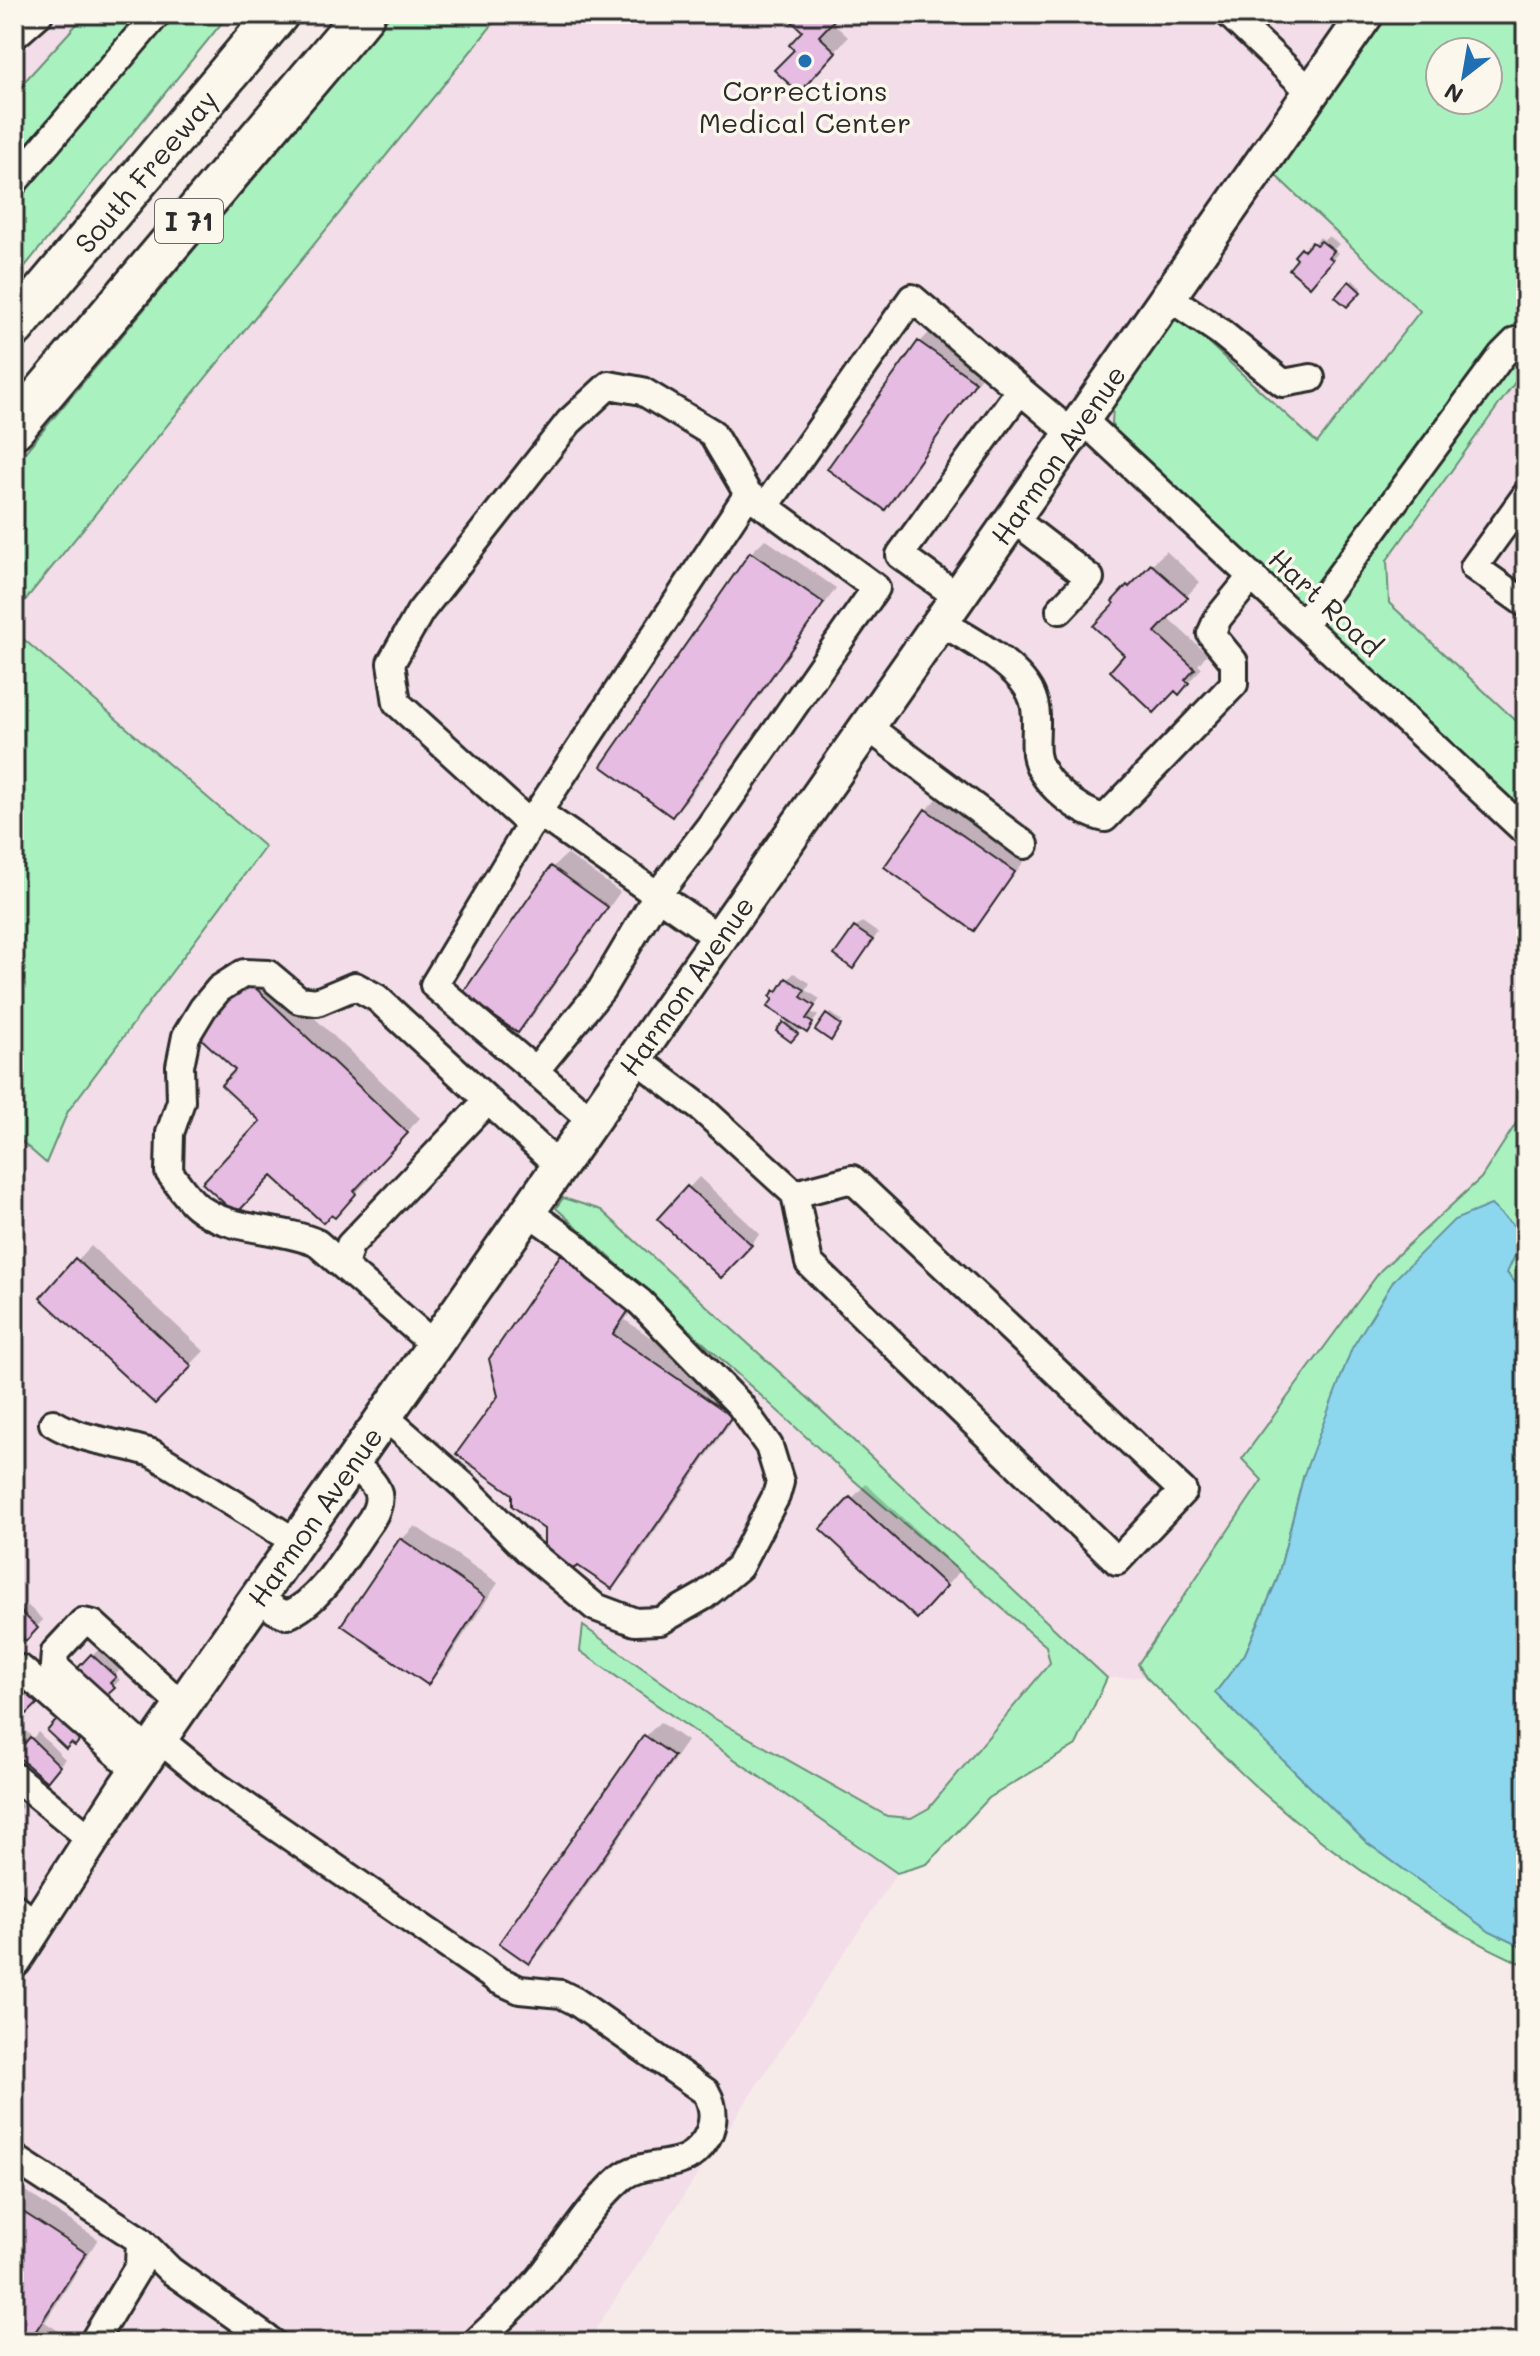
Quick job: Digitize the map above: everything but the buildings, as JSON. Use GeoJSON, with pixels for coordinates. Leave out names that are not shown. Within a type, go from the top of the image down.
{"type":"FeatureCollection","features":[{"type":"Feature","properties":{"kind":"highway","name":"South Freeway"},"geometry":{"type":"LineString","coordinates":[[14,327],[278,14]]}},
{"type":"Feature","properties":{"kind":"highway","name":"I 71"},"geometry":{"type":"LineString","coordinates":[[14,428],[364,14]]}},
{"type":"Feature","properties":{"kind":"main road","name":"Harmon Avenue"},"geometry":{"type":"LineString","coordinates":[[14,1960],[25,1916],[92,1840],[433,1344],[1366,14]]}},
{"type":"Feature","properties":{"kind":"street"},"geometry":{"type":"LineString","coordinates":[[14,36],[39,14]]}},
{"type":"Feature","properties":{"kind":"street"},"geometry":{"type":"LineString","coordinates":[[14,182],[157,14]]}},
{"type":"Feature","properties":{"kind":"street"},"geometry":{"type":"LineString","coordinates":[[1229,14],[1311,92]]}},
{"type":"Feature","properties":{"kind":"street"},"geometry":{"type":"LineString","coordinates":[[1167,296],[1219,331],[1283,383],[1311,378]]}},
{"type":"Feature","properties":{"kind":"street","name":"Hart Road"},"geometry":{"type":"LineString","coordinates":[[757,501],[912,298],[1020,390],[1076,426],[1252,576],[1526,832]]}},
{"type":"Feature","properties":{"kind":"street"},"geometry":{"type":"LineString","coordinates":[[1304,624],[1502,355],[1516,341],[1526,341]]}},
{"type":"Feature","properties":{"kind":"street"},"geometry":{"type":"LineString","coordinates":[[719,938],[658,894],[535,818],[397,703],[391,663],[420,612],[569,422],[609,385],[642,391],[712,433],[757,501],[876,588]]}},
{"type":"Feature","properties":{"kind":"street"},"geometry":{"type":"LineString","coordinates":[[535,1071],[601,990],[658,894],[710,826],[876,588],[1020,390]]}},
{"type":"Feature","properties":{"kind":"street"},"geometry":{"type":"LineString","coordinates":[[1526,495],[1474,567],[1526,604]]}},
{"type":"Feature","properties":{"kind":"street"},"geometry":{"type":"LineString","coordinates":[[591,1120],[434,985],[535,818],[757,501]]}},
{"type":"Feature","properties":{"kind":"street"},"geometry":{"type":"LineString","coordinates":[[1012,518],[1090,578],[1060,610]]}},
{"type":"Feature","properties":{"kind":"street"},"geometry":{"type":"LineString","coordinates":[[900,555],[976,643],[1018,675],[1033,698],[1036,757],[1047,780],[1090,814],[1105,818],[1234,684],[1234,662],[1211,634],[1218,618],[1252,576]]}},
{"type":"Feature","properties":{"kind":"street"},"geometry":{"type":"LineString","coordinates":[[868,727],[1025,845]]}},
{"type":"Feature","properties":{"kind":"street"},"geometry":{"type":"LineString","coordinates":[[433,1344],[317,1243],[297,1234],[223,1220],[197,1206],[169,1172],[170,1133],[181,1101],[180,1066],[186,1036],[211,999],[219,989],[244,973],[268,974],[299,1000],[317,1002],[355,986],[377,998],[559,1166]]}},
{"type":"Feature","properties":{"kind":"street"},"geometry":{"type":"LineString","coordinates":[[635,1058],[702,1109],[795,1194],[809,1263],[1117,1561],[1183,1491],[852,1179],[795,1194]]}},
{"type":"Feature","properties":{"kind":"street"},"geometry":{"type":"LineString","coordinates":[[344,1266],[350,1245],[487,1101]]}},
{"type":"Feature","properties":{"kind":"street"},"geometry":{"type":"LineString","coordinates":[[384,1416],[464,1486],[526,1549],[595,1607],[635,1622],[660,1621],[704,1596],[739,1567],[776,1496],[780,1482],[769,1446],[740,1405],[640,1302],[597,1268],[572,1243],[527,1211]]}},
{"type":"Feature","properties":{"kind":"street"},"geometry":{"type":"LineString","coordinates":[[53,1423],[69,1433],[126,1444],[152,1453],[296,1542]]}},
{"type":"Feature","properties":{"kind":"street"},"geometry":{"type":"LineString","coordinates":[[259,1595],[275,1610],[287,1615],[300,1610],[314,1598],[371,1520],[379,1507],[380,1496],[375,1485],[352,1462]]}},
{"type":"Feature","properties":{"kind":"street"},"geometry":{"type":"LineString","coordinates":[[149,1754],[54,1666],[55,1652],[83,1622],[93,1624],[182,1705]]}},
{"type":"Feature","properties":{"kind":"street"},"geometry":{"type":"LineString","coordinates":[[21,1669],[149,1754],[218,1787],[498,1980],[520,1990],[561,1994],[575,2001],[706,2092],[712,2102],[713,2121],[709,2134],[696,2152],[684,2160],[645,2167],[624,2175],[594,2206],[538,2281],[476,2342]]}},
{"type":"Feature","properties":{"kind":"street"},"geometry":{"type":"LineString","coordinates":[[14,1776],[92,1840]]}},
{"type":"Feature","properties":{"kind":"street"},"geometry":{"type":"LineString","coordinates":[[14,2158],[140,2240],[170,2270],[272,2342]]}},
{"type":"Feature","properties":{"kind":"street"},"geometry":{"type":"LineString","coordinates":[[93,2342],[139,2266],[140,2240]]}},
{"type":"Feature","properties":{"kind":"shaded area"},"geometry":{"type":"Polygon","coordinates":[[[14,14],[86,14],[14,93],[14,14]]]}},
{"type":"Feature","properties":{"kind":"shaded area"},"geometry":{"type":"Polygon","coordinates":[[[501,14],[1354,14],[1273,173],[1420,311],[1317,444],[1176,314],[1526,819],[1526,1108],[1481,1178],[1381,1270],[1242,1458],[1262,1480],[1138,1663],[1146,1677],[1107,1678],[808,1398],[601,1210],[563,1198],[556,1209],[850,1477],[1046,1646],[1051,1663],[929,1808],[912,1818],[887,1817],[710,1716],[584,1627],[581,1651],[897,1873],[587,2342],[14,2342],[14,1135],[46,1162],[68,1111],[265,847],[14,631],[14,614],[501,14]]]}},
{"type":"Feature","properties":{"kind":"shaded area"},"geometry":{"type":"Polygon","coordinates":[[[1526,367],[1526,730],[1389,603],[1387,560],[1526,367]]]}},
{"type":"Feature","properties":{"kind":"green space"},"geometry":{"type":"Polygon","coordinates":[[[86,14],[138,14],[14,162],[14,93],[86,14]]]}},
{"type":"Feature","properties":{"kind":"green space"},"geometry":{"type":"Polygon","coordinates":[[[161,14],[229,14],[14,280],[14,185],[161,14]]]}},
{"type":"Feature","properties":{"kind":"green space"},"geometry":{"type":"Polygon","coordinates":[[[391,14],[501,14],[14,614],[14,465],[391,14]]]}},
{"type":"Feature","properties":{"kind":"green space"},"geometry":{"type":"Polygon","coordinates":[[[1382,14],[1526,14],[1526,367],[1387,560],[1389,603],[1526,730],[1526,819],[1122,441],[1112,424],[1113,405],[1176,313],[1317,443],[1420,311],[1273,173],[1382,14]]]}},
{"type":"Feature","properties":{"kind":"green space"},"geometry":{"type":"Polygon","coordinates":[[[14,631],[265,847],[68,1111],[46,1163],[14,1135],[14,631]]]}},
{"type":"Feature","properties":{"kind":"green space"},"geometry":{"type":"Polygon","coordinates":[[[1526,1108],[1526,1295],[1507,1273],[1304,1474],[1277,1580],[1245,1654],[1215,1693],[1366,1842],[1490,1932],[1526,1949],[1526,1966],[1421,1910],[1324,1843],[1233,1765],[1146,1677],[1138,1664],[1262,1480],[1242,1459],[1381,1270],[1481,1178],[1526,1108]]]}},
{"type":"Feature","properties":{"kind":"green space"},"geometry":{"type":"Polygon","coordinates":[[[563,1198],[601,1210],[808,1398],[1107,1678],[1076,1745],[989,1798],[927,1864],[897,1873],[580,1651],[583,1626],[710,1716],[887,1816],[911,1818],[929,1808],[1050,1663],[1046,1646],[850,1477],[556,1208],[563,1198]]]}},
{"type":"Feature","properties":{"kind":"water"},"geometry":{"type":"Polygon","coordinates":[[[1491,1205],[1524,1235],[1507,1273],[1526,1295],[1526,1949],[1490,1932],[1366,1842],[1215,1693],[1245,1654],[1277,1580],[1304,1474],[1352,1348],[1394,1280],[1454,1220],[1491,1205]]]}},
{"type":"Feature","properties":{"kind":"place","name":"Corrections Medical Center"},"geometry":{"type":"Point","coordinates":[805,61]}}]}
